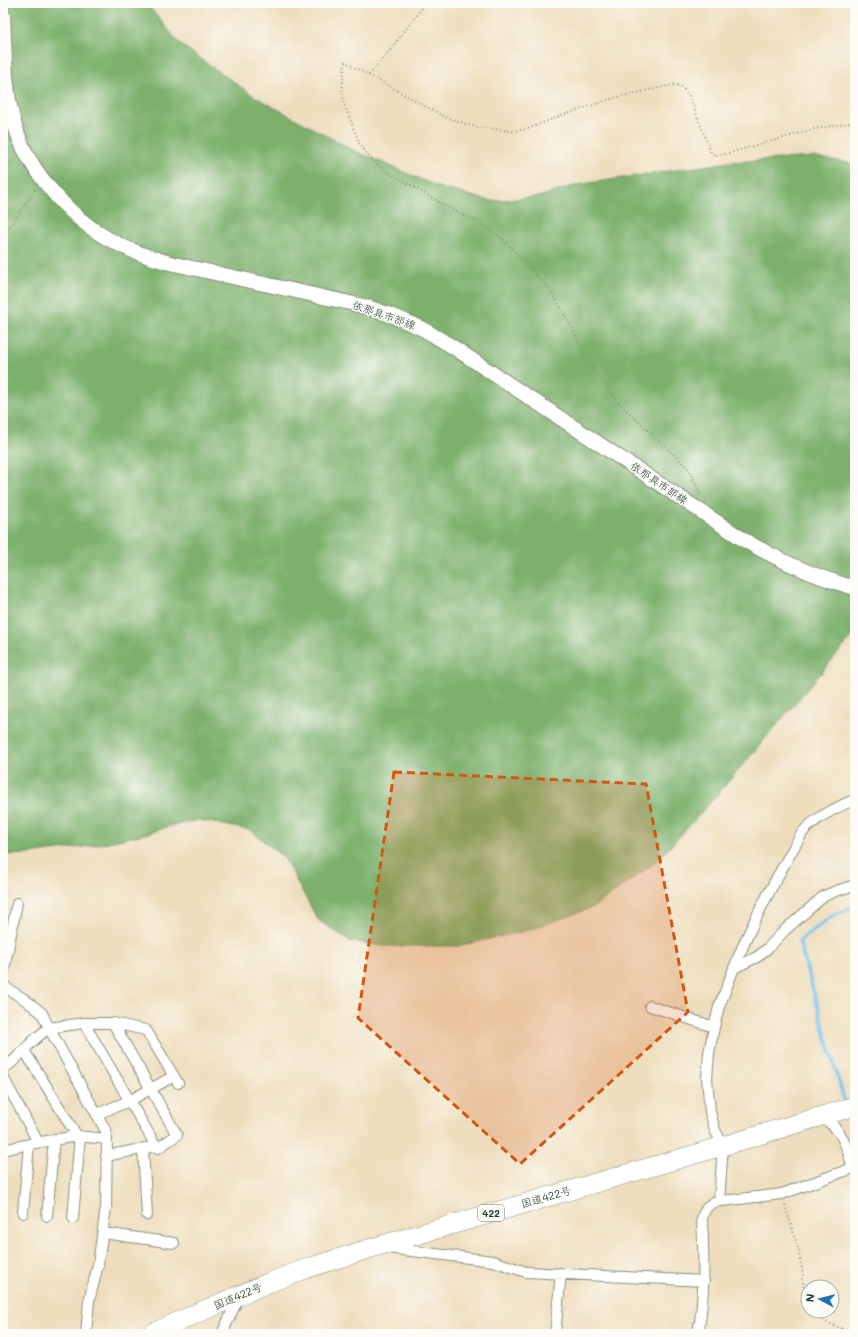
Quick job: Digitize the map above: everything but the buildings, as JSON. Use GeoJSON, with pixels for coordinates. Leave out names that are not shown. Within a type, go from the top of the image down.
{"type":"FeatureCollection","features":[{"type":"Feature","properties":{"kind":"highway","name":"国道422号"},"geometry":{"type":"LineString","coordinates":[[151,1334],[193,1314],[308,1268],[375,1247],[723,1146],[849,1107]]}},
{"type":"Feature","properties":{"kind":"main road","name":"依那具市部線"},"geometry":{"type":"LineString","coordinates":[[3,15],[8,95],[15,127],[29,158],[44,181],[67,207],[90,228],[117,244],[143,256],[368,307],[423,329],[453,347],[744,540],[807,573],[855,588]]}},
{"type":"Feature","properties":{"kind":"street"},"geometry":{"type":"LineString","coordinates":[[719,1201],[723,1146],[715,1130],[707,1094],[707,1078],[709,1053],[719,1007],[743,944],[762,905],[802,833],[816,820],[855,799]]}},
{"type":"Feature","properties":{"kind":"street"},"geometry":{"type":"LineString","coordinates":[[734,968],[757,957],[824,896],[855,885]]}},
{"type":"Feature","properties":{"kind":"street"},"geometry":{"type":"LineString","coordinates":[[3,976],[17,903]]}},
{"type":"Feature","properties":{"kind":"street"},"geometry":{"type":"LineString","coordinates":[[3,980],[5,986],[42,1013],[106,1130],[106,1207],[98,1265],[89,1301],[86,1334]]}},
{"type":"Feature","properties":{"kind":"street"},"geometry":{"type":"LineString","coordinates":[[650,1006],[714,1027]]}},
{"type":"Feature","properties":{"kind":"street"},"geometry":{"type":"LineString","coordinates":[[84,1023],[156,1146]]}},
{"type":"Feature","properties":{"kind":"street"},"geometry":{"type":"LineString","coordinates":[[3,1070],[38,1036],[49,1028],[84,1023],[113,1023],[146,1030],[176,1080],[151,1089],[129,1101],[97,1114]]}},
{"type":"Feature","properties":{"kind":"street"},"geometry":{"type":"LineString","coordinates":[[106,1156],[156,1146],[158,1148],[178,1134],[113,1023]]}},
{"type":"Feature","properties":{"kind":"street"},"geometry":{"type":"LineString","coordinates":[[24,1050],[78,1136],[73,1218]]}},
{"type":"Feature","properties":{"kind":"street"},"geometry":{"type":"LineString","coordinates":[[3,1077],[33,1143],[23,1213]]}},
{"type":"Feature","properties":{"kind":"street"},"geometry":{"type":"LineString","coordinates":[[698,1334],[705,1264],[702,1218],[708,1206],[719,1201],[782,1194],[853,1168],[843,1139],[836,1128],[829,1122],[818,1117]]}},
{"type":"Feature","properties":{"kind":"street"},"geometry":{"type":"LineString","coordinates":[[3,1150],[54,1139],[78,1136],[107,1139]]}},
{"type":"Feature","properties":{"kind":"street"},"geometry":{"type":"LineString","coordinates":[[47,1216],[54,1139]]}},
{"type":"Feature","properties":{"kind":"street"},"geometry":{"type":"LineString","coordinates":[[143,1149],[147,1215]]}},
{"type":"Feature","properties":{"kind":"street"},"geometry":{"type":"LineString","coordinates":[[103,1233],[174,1243]]}},
{"type":"Feature","properties":{"kind":"street"},"geometry":{"type":"LineString","coordinates":[[375,1247],[493,1261],[526,1272],[704,1281]]}},
{"type":"Feature","properties":{"kind":"street"},"geometry":{"type":"LineString","coordinates":[[555,1334],[561,1273]]}},
{"type":"Feature","properties":{"kind":"street"},"geometry":{"type":"LineString","coordinates":[[222,1334],[239,1295]]}},
{"type":"Feature","properties":{"kind":"path"},"geometry":{"type":"LineString","coordinates":[[369,74],[387,54],[426,3]]}},
{"type":"Feature","properties":{"kind":"path"},"geometry":{"type":"LineString","coordinates":[[701,496],[689,469],[622,405],[588,364],[573,329],[551,290],[504,240],[480,223],[458,213],[383,169],[370,158],[360,145],[344,104],[342,89],[344,62],[369,74],[445,116],[476,127],[513,132],[527,129],[560,116],[618,97],[673,85],[681,86],[690,97],[707,145],[711,153],[714,155],[722,155],[814,129],[855,122]]}},
{"type":"Feature","properties":{"kind":"path"},"geometry":{"type":"LineString","coordinates":[[3,241],[8,230],[34,190],[44,181]]}},
{"type":"Feature","properties":{"kind":"path"},"geometry":{"type":"LineString","coordinates":[[782,1194],[799,1252],[803,1275],[802,1279]]}},
{"type":"Feature","properties":{"kind":"path"},"geometry":{"type":"LineString","coordinates":[[818,1319],[844,1328],[855,1334]]}},
{"type":"Feature","properties":{"kind":"highlighted area"},"geometry":{"type":"Polygon","coordinates":[[[394,772],[646,784],[688,1012],[520,1164],[358,1018],[394,772]]]}},
{"type":"Feature","properties":{"kind":"green space"},"geometry":{"type":"Polygon","coordinates":[[[3,3],[146,3],[181,45],[252,95],[349,148],[438,187],[490,201],[538,197],[576,185],[729,162],[814,157],[855,164],[855,633],[717,795],[657,861],[594,907],[526,931],[457,946],[383,946],[350,941],[318,920],[284,858],[250,830],[198,820],[90,846],[28,854],[3,855],[3,3]]]}},
{"type":"Feature","properties":{"kind":"waterway"},"geometry":{"type":"LineString","coordinates":[[845,1103],[799,941],[833,915],[855,907]]}},
{"type":"Feature","properties":{"kind":"waterway"},"geometry":{"type":"LineString","coordinates":[[848,1115],[855,1138]]}}]}
